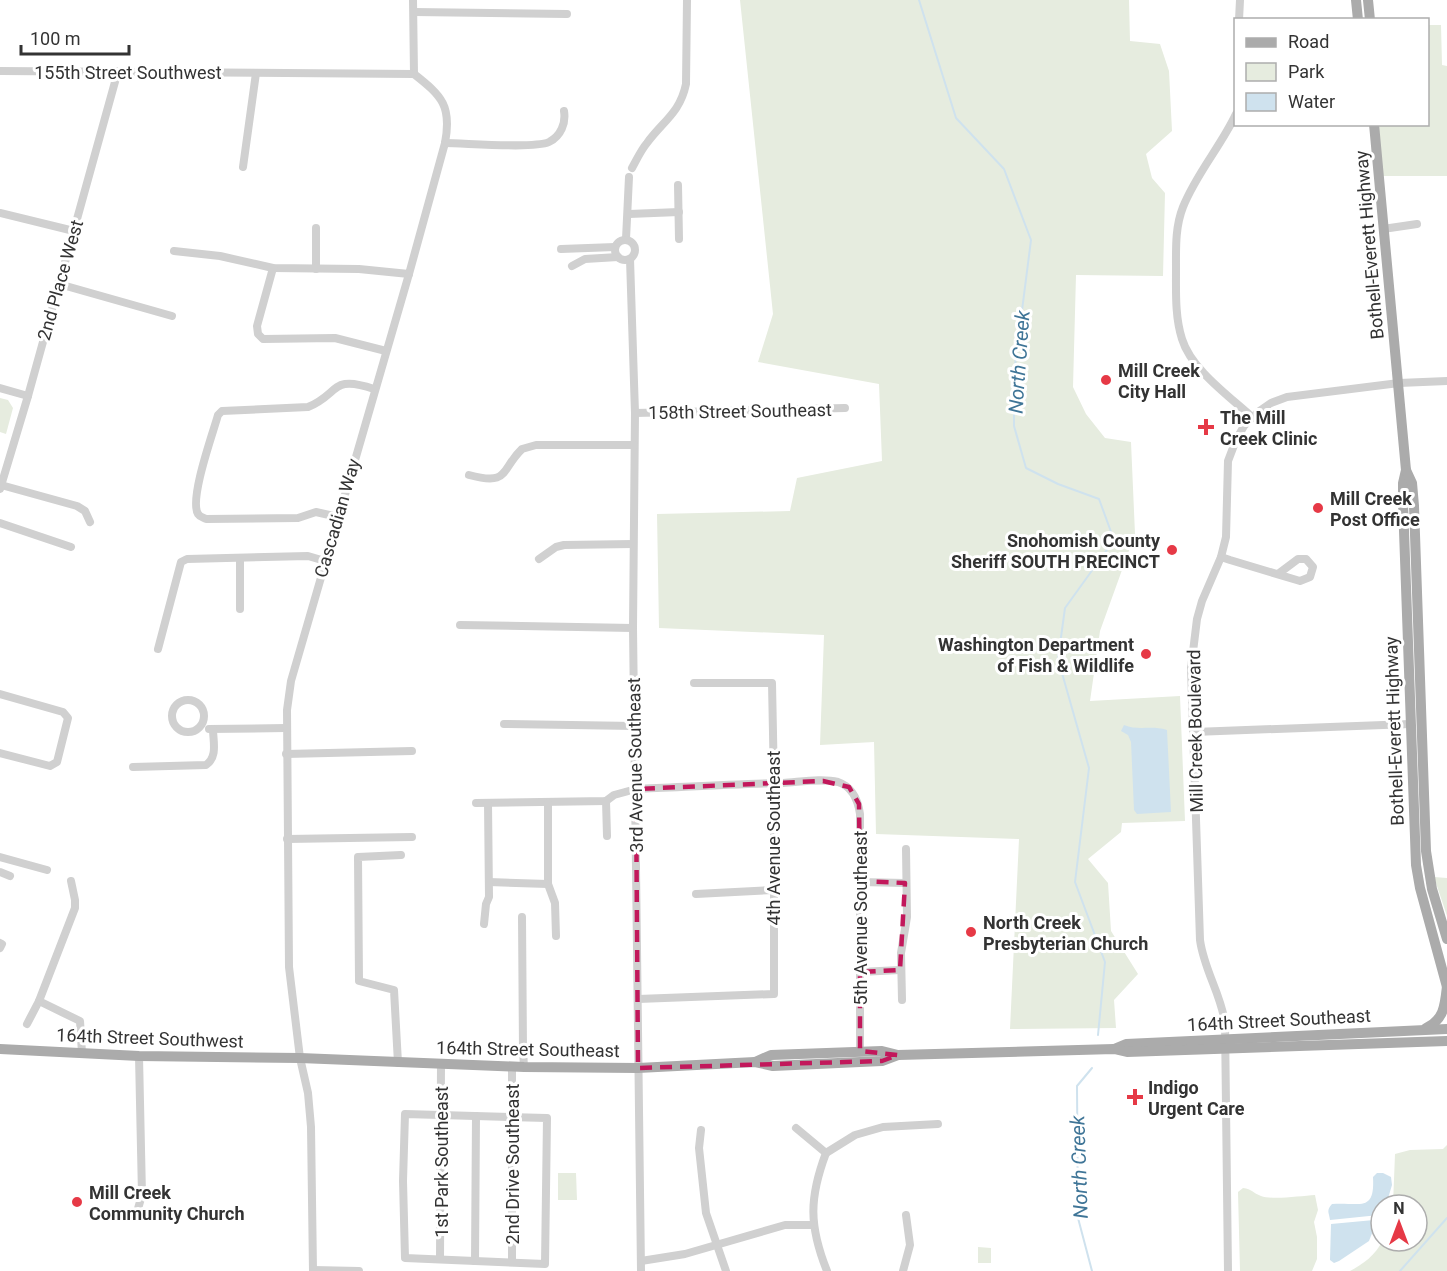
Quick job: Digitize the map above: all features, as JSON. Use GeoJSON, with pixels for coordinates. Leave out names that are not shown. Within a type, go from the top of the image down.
{"type":"FeatureCollection","features":[{"type":"Feature","properties":{"kind":"main road"},"geometry":{"type":"LineString","coordinates":[[1356,0],[1358,18]]}},
{"type":"Feature","properties":{"kind":"main road"},"geometry":{"type":"LineString","coordinates":[[1368,0],[1370,18]]}},
{"type":"Feature","properties":{"kind":"main road","name":"Bothell-Everett Highway"},"geometry":{"type":"LineString","coordinates":[[1374,126],[1406,470],[1403,483],[1403,503],[1416,866],[1447,987]]}},
{"type":"Feature","properties":{"kind":"main road","name":"Bothell-Everett Highway"},"geometry":{"type":"LineString","coordinates":[[1406,470],[1412,483],[1414,506],[1423,788],[1429,872],[1447,939]]}},
{"type":"Feature","properties":{"kind":"main road"},"geometry":{"type":"LineString","coordinates":[[1409,668],[1414,682],[1416,718],[1417,721],[1422,721]]}},
{"type":"Feature","properties":{"kind":"main road"},"geometry":{"type":"LineString","coordinates":[[1410,724],[1416,728],[1418,769],[1423,788]]}},
{"type":"Feature","properties":{"kind":"main road"},"geometry":{"type":"LineString","coordinates":[[1416,1030],[1432,1025],[1441,1017],[1447,987]]}},
{"type":"Feature","properties":{"kind":"main road","name":"164th Street Southeast"},"geometry":{"type":"LineString","coordinates":[[755,1062],[771,1055],[882,1050],[898,1055],[1114,1049],[1126,1052],[1447,1029]]}},
{"type":"Feature","properties":{"kind":"main road","name":"164th Street Southeast"},"geometry":{"type":"LineString","coordinates":[[1224,1045],[1447,1041]]}},
{"type":"Feature","properties":{"kind":"main road","name":"164th Street Southwest"},"geometry":{"type":"LineString","coordinates":[[0,1049],[139,1056],[300,1058]]}},
{"type":"Feature","properties":{"kind":"main road","name":"164th Street Southeast"},"geometry":{"type":"LineString","coordinates":[[300,1058],[524,1067],[638,1068],[755,1062],[773,1065],[882,1061],[898,1055]]}},
{"type":"Feature","properties":{"kind":"street"},"geometry":{"type":"LineString","coordinates":[[413,0],[414,74]]}},
{"type":"Feature","properties":{"kind":"street"},"geometry":{"type":"LineString","coordinates":[[632,168],[646,143],[676,111],[684,97],[687,77],[687,0]]}},
{"type":"Feature","properties":{"kind":"street"},"geometry":{"type":"LineString","coordinates":[[1239,18],[1240,0]]}},
{"type":"Feature","properties":{"kind":"street"},"geometry":{"type":"LineString","coordinates":[[414,12],[567,14]]}},
{"type":"Feature","properties":{"kind":"street","name":"155th Street Southwest"},"geometry":{"type":"LineString","coordinates":[[0,71],[414,74]]}},
{"type":"Feature","properties":{"kind":"street","name":"2nd Place West"},"geometry":{"type":"LineString","coordinates":[[1,487],[118,71]]}},
{"type":"Feature","properties":{"kind":"street"},"geometry":{"type":"LineString","coordinates":[[243,167],[256,73]]}},
{"type":"Feature","properties":{"kind":"street","name":"Cascadian Way"},"geometry":{"type":"LineString","coordinates":[[313,1271],[312,1127],[308,1093],[300,1058],[289,967],[286,710],[291,681],[445,143],[449,123],[448,115],[432,88],[414,74]]}},
{"type":"Feature","properties":{"kind":"street"},"geometry":{"type":"LineString","coordinates":[[445,143],[532,145],[548,142],[560,133],[565,120],[564,111]]}},
{"type":"Feature","properties":{"kind":"street"},"geometry":{"type":"LineString","coordinates":[[1234,118],[1183,207],[1176,237],[1176,305],[1182,340],[1198,366],[1252,417]]}},
{"type":"Feature","properties":{"kind":"street"},"geometry":{"type":"LineString","coordinates":[[626,239],[629,177]]}},
{"type":"Feature","properties":{"kind":"street"},"geometry":{"type":"LineString","coordinates":[[678,184],[679,239]]}},
{"type":"Feature","properties":{"kind":"street"},"geometry":{"type":"LineString","coordinates":[[629,214],[679,212]]}},
{"type":"Feature","properties":{"kind":"street"},"geometry":{"type":"LineString","coordinates":[[0,213],[74,231]]}},
{"type":"Feature","properties":{"kind":"street"},"geometry":{"type":"LineString","coordinates":[[1383,229],[1417,224]]}},
{"type":"Feature","properties":{"kind":"street"},"geometry":{"type":"LineString","coordinates":[[316,228],[316,269]]}},
{"type":"Feature","properties":{"kind":"street"},"geometry":{"type":"LineString","coordinates":[[572,266],[585,259],[618,257],[623,260],[630,259],[636,248],[626,239],[619,241],[615,247]]}},
{"type":"Feature","properties":{"kind":"street"},"geometry":{"type":"LineString","coordinates":[[561,249],[615,247]]}},
{"type":"Feature","properties":{"kind":"street"},"geometry":{"type":"LineString","coordinates":[[615,247],[618,257]]}},
{"type":"Feature","properties":{"kind":"street"},"geometry":{"type":"LineString","coordinates":[[174,251],[220,256],[273,268],[359,269],[409,274]]}},
{"type":"Feature","properties":{"kind":"street","name":"3rd Avenue Southeast"},"geometry":{"type":"LineString","coordinates":[[630,259],[635,413],[633,628],[641,1271]]}},
{"type":"Feature","properties":{"kind":"street"},"geometry":{"type":"LineString","coordinates":[[273,268],[257,326],[258,334],[264,339],[335,338],[386,351]]}},
{"type":"Feature","properties":{"kind":"street"},"geometry":{"type":"LineString","coordinates":[[59,281],[66,286],[172,316]]}},
{"type":"Feature","properties":{"kind":"street","name":"Mill Creek Boulevard"},"geometry":{"type":"LineString","coordinates":[[1228,1271],[1224,1015],[1205,965],[1200,940],[1191,668],[1197,619],[1202,601],[1221,557],[1227,528],[1228,461],[1240,431],[1252,417],[1271,403],[1287,397],[1399,383],[1447,381]]}},
{"type":"Feature","properties":{"kind":"street"},"geometry":{"type":"LineString","coordinates":[[338,517],[316,512],[298,518],[208,519],[200,516],[196,510],[197,487],[218,415],[222,411],[308,407],[334,388],[344,384],[362,385],[374,389]]}},
{"type":"Feature","properties":{"kind":"street"},"geometry":{"type":"LineString","coordinates":[[0,388],[28,396]]}},
{"type":"Feature","properties":{"kind":"street","name":"158th Street Southeast"},"geometry":{"type":"LineString","coordinates":[[635,413],[845,408]]}},
{"type":"Feature","properties":{"kind":"street"},"geometry":{"type":"LineString","coordinates":[[469,475],[480,478],[500,476],[506,473],[519,452],[536,445],[634,445]]}},
{"type":"Feature","properties":{"kind":"street"},"geometry":{"type":"LineString","coordinates":[[1,487],[77,506],[85,511],[90,522]]}},
{"type":"Feature","properties":{"kind":"street"},"geometry":{"type":"LineString","coordinates":[[0,523],[72,547]]}},
{"type":"Feature","properties":{"kind":"street"},"geometry":{"type":"LineString","coordinates":[[539,559],[556,547],[564,545],[633,544]]}},
{"type":"Feature","properties":{"kind":"street"},"geometry":{"type":"LineString","coordinates":[[158,649],[181,562],[187,559],[308,556],[325,561]]}},
{"type":"Feature","properties":{"kind":"street"},"geometry":{"type":"LineString","coordinates":[[1221,557],[1278,574]]}},
{"type":"Feature","properties":{"kind":"street"},"geometry":{"type":"LineString","coordinates":[[240,558],[240,609]]}},
{"type":"Feature","properties":{"kind":"street"},"geometry":{"type":"LineString","coordinates":[[460,625],[633,628]]}},
{"type":"Feature","properties":{"kind":"street","name":"4th Avenue Southeast"},"geometry":{"type":"LineString","coordinates":[[638,999],[774,994],[772,683],[694,683]]}},
{"type":"Feature","properties":{"kind":"street"},"geometry":{"type":"LineString","coordinates":[[0,694],[63,712],[68,718],[57,762],[50,766],[0,753]]}},
{"type":"Feature","properties":{"kind":"street"},"geometry":{"type":"LineString","coordinates":[[504,724],[635,726]]}},
{"type":"Feature","properties":{"kind":"street"},"geometry":{"type":"LineString","coordinates":[[1194,732],[1410,724]]}},
{"type":"Feature","properties":{"kind":"street"},"geometry":{"type":"LineString","coordinates":[[197,729],[286,728]]}},
{"type":"Feature","properties":{"kind":"street"},"geometry":{"type":"LineString","coordinates":[[134,767],[206,765],[214,757],[213,729]]}},
{"type":"Feature","properties":{"kind":"street"},"geometry":{"type":"LineString","coordinates":[[286,754],[412,751]]}},
{"type":"Feature","properties":{"kind":"street","name":"5th Avenue Southeast"},"geometry":{"type":"LineString","coordinates":[[774,783],[838,782],[849,788],[859,804],[860,1052]]}},
{"type":"Feature","properties":{"kind":"street"},"geometry":{"type":"LineString","coordinates":[[476,803],[606,801],[614,795],[636,789],[774,783]]}},
{"type":"Feature","properties":{"kind":"street"},"geometry":{"type":"LineString","coordinates":[[606,801],[607,836]]}},
{"type":"Feature","properties":{"kind":"street"},"geometry":{"type":"LineString","coordinates":[[484,924],[489,897],[488,803]]}},
{"type":"Feature","properties":{"kind":"street"},"geometry":{"type":"LineString","coordinates":[[548,803],[548,884],[555,903],[556,936]]}},
{"type":"Feature","properties":{"kind":"street"},"geometry":{"type":"LineString","coordinates":[[287,838],[412,837]]}},
{"type":"Feature","properties":{"kind":"street"},"geometry":{"type":"LineString","coordinates":[[902,1000],[901,953],[907,917],[906,849]]}},
{"type":"Feature","properties":{"kind":"street"},"geometry":{"type":"LineString","coordinates":[[398,1062],[394,990],[359,981],[358,857],[401,855]]}},
{"type":"Feature","properties":{"kind":"street"},"geometry":{"type":"LineString","coordinates":[[0,857],[46,870]]}},
{"type":"Feature","properties":{"kind":"street"},"geometry":{"type":"LineString","coordinates":[[0,872],[10,876]]}},
{"type":"Feature","properties":{"kind":"street"},"geometry":{"type":"LineString","coordinates":[[27,1024],[39,1001],[75,908],[72,881]]}},
{"type":"Feature","properties":{"kind":"street"},"geometry":{"type":"LineString","coordinates":[[489,882],[548,884]]}},
{"type":"Feature","properties":{"kind":"street"},"geometry":{"type":"LineString","coordinates":[[860,882],[905,883]]}},
{"type":"Feature","properties":{"kind":"street"},"geometry":{"type":"LineString","coordinates":[[696,894],[773,890]]}},
{"type":"Feature","properties":{"kind":"street","name":"2nd Drive Southeast"},"geometry":{"type":"LineString","coordinates":[[522,917],[524,1067]]}},
{"type":"Feature","properties":{"kind":"street"},"geometry":{"type":"LineString","coordinates":[[0,943],[2,944],[0,948]]}},
{"type":"Feature","properties":{"kind":"street"},"geometry":{"type":"LineString","coordinates":[[860,972],[900,970]]}},
{"type":"Feature","properties":{"kind":"street"},"geometry":{"type":"LineString","coordinates":[[39,1001],[80,1021],[82,1053]]}},
{"type":"Feature","properties":{"kind":"street"},"geometry":{"type":"LineString","coordinates":[[137,1212],[142,1195],[139,1056]]}},
{"type":"Feature","properties":{"kind":"street","name":"1st Park Southeast"},"geometry":{"type":"LineString","coordinates":[[441,1064],[441,1259]]}},
{"type":"Feature","properties":{"kind":"street","name":"2nd Drive Southeast"},"geometry":{"type":"LineString","coordinates":[[512,1066],[512,1262]]}},
{"type":"Feature","properties":{"kind":"street"},"geometry":{"type":"LineString","coordinates":[[405,1114],[440,1115],[547,1118],[545,1264],[405,1258],[403,1181],[405,1114]]}},
{"type":"Feature","properties":{"kind":"street"},"geometry":{"type":"LineString","coordinates":[[475,1261],[476,1116]]}},
{"type":"Feature","properties":{"kind":"street"},"geometry":{"type":"LineString","coordinates":[[827,1271],[813,1225],[816,1179],[826,1152],[855,1134],[884,1127],[938,1124]]}},
{"type":"Feature","properties":{"kind":"street"},"geometry":{"type":"LineString","coordinates":[[796,1128],[826,1152]]}},
{"type":"Feature","properties":{"kind":"street"},"geometry":{"type":"LineString","coordinates":[[701,1130],[699,1148],[706,1213],[726,1271]]}},
{"type":"Feature","properties":{"kind":"street"},"geometry":{"type":"LineString","coordinates":[[903,1271],[910,1245],[906,1215]]}},
{"type":"Feature","properties":{"kind":"street"},"geometry":{"type":"LineString","coordinates":[[641,1261],[685,1254],[785,1226],[813,1225]]}},
{"type":"Feature","properties":{"kind":"street"},"geometry":{"type":"LineString","coordinates":[[313,1271],[359,1271]]}},
{"type":"Feature","properties":{"kind":"highlighted area"},"geometry":{"type":"Polygon","coordinates":[[[823,781],[849,787],[859,804],[860,881],[905,883],[900,970],[860,972],[860,1051],[898,1055],[882,1061],[638,1068],[636,789],[823,781]]]}},
{"type":"Feature","properties":{"kind":"green space"},"geometry":{"type":"Polygon","coordinates":[[[740,0],[1129,0],[1130,41],[1160,44],[1169,71],[1172,131],[1146,154],[1152,178],[1165,193],[1163,276],[1076,275],[1073,387],[1086,414],[1105,438],[1131,442],[1135,534],[1100,631],[1090,701],[1180,696],[1185,821],[1122,823],[1121,832],[1088,859],[1108,883],[1111,931],[1138,974],[1114,1000],[1116,1028],[1010,1029],[1019,839],[876,834],[874,742],[820,745],[824,635],[659,628],[657,514],[790,511],[797,478],[882,461],[879,384],[758,362],[773,314],[740,0]]]}},
{"type":"Feature","properties":{"kind":"green space"},"geometry":{"type":"Polygon","coordinates":[[[1429,25],[1441,25],[1442,65],[1447,66],[1447,176],[1381,176],[1378,126],[1429,126],[1429,25]]]}},
{"type":"Feature","properties":{"kind":"green space"},"geometry":{"type":"Polygon","coordinates":[[[0,398],[8,400],[13,408],[6,434],[0,432],[0,398]]]}},
{"type":"Feature","properties":{"kind":"green space"},"geometry":{"type":"Polygon","coordinates":[[[1434,877],[1447,878],[1447,916],[1434,877]]]}},
{"type":"Feature","properties":{"kind":"green space"},"geometry":{"type":"Polygon","coordinates":[[[1447,1145],[1447,1271],[1350,1271],[1374,1253],[1429,1253],[1429,1193],[1393,1193],[1395,1154],[1410,1150],[1443,1149],[1447,1145]]]}},
{"type":"Feature","properties":{"kind":"green space"},"geometry":{"type":"Polygon","coordinates":[[[558,1173],[576,1173],[577,1200],[558,1200],[558,1173]]]}},
{"type":"Feature","properties":{"kind":"green space"},"geometry":{"type":"Polygon","coordinates":[[[1243,1188],[1272,1198],[1315,1195],[1318,1210],[1314,1222],[1317,1259],[1312,1271],[1240,1271],[1238,1192],[1243,1188]]]}},
{"type":"Feature","properties":{"kind":"green space"},"geometry":{"type":"Polygon","coordinates":[[[978,1247],[991,1248],[991,1263],[978,1263],[978,1247]]]}},
{"type":"Feature","properties":{"kind":"water"},"geometry":{"type":"Polygon","coordinates":[[[1124,725],[1167,730],[1171,812],[1137,814],[1134,810],[1131,742],[1128,735],[1121,731],[1124,725]]]}},
{"type":"Feature","properties":{"kind":"water"},"geometry":{"type":"Polygon","coordinates":[[[1377,1173],[1383,1173],[1391,1177],[1390,1193],[1372,1193],[1373,1177],[1377,1173]]]}},
{"type":"Feature","properties":{"kind":"water"},"geometry":{"type":"Polygon","coordinates":[[[1369,1199],[1369,1216],[1330,1220],[1328,1210],[1332,1204],[1358,1204],[1369,1199]]]}},
{"type":"Feature","properties":{"kind":"water"},"geometry":{"type":"Polygon","coordinates":[[[1369,1220],[1369,1241],[1334,1263],[1330,1260],[1331,1224],[1369,1220]]]}},
{"type":"Feature","properties":{"kind":"waterway","name":"North Creek"},"geometry":{"type":"LineString","coordinates":[[919,0],[956,118],[1004,169],[1031,240],[1014,373],[1014,426],[1026,468],[1058,484],[1099,499],[1114,540],[1065,608],[1058,659],[1089,768],[1075,882],[1105,962],[1098,1035]]}},
{"type":"Feature","properties":{"kind":"waterway","name":"North Creek"},"geometry":{"type":"LineString","coordinates":[[1092,1068],[1077,1086],[1078,1218],[1092,1271]]}},
{"type":"Feature","properties":{"kind":"waterway"},"geometry":{"type":"LineString","coordinates":[[1400,1271],[1447,1218]]}},
{"type":"Feature","properties":{"kind":"place","name":"Mill Creek City Hall"},"geometry":{"type":"Point","coordinates":[1106,380]}},
{"type":"Feature","properties":{"kind":"place","name":"The Mill Creek Clinic"},"geometry":{"type":"Point","coordinates":[1206,427]}},
{"type":"Feature","properties":{"kind":"place","name":"Mill Creek Post Office"},"geometry":{"type":"Point","coordinates":[1318,508]}},
{"type":"Feature","properties":{"kind":"place","name":"Snohomish County Sheriff SOUTH PRECINCT"},"geometry":{"type":"Point","coordinates":[1172,550]}},
{"type":"Feature","properties":{"kind":"place","name":"Washington Department of Fish & Wildlife"},"geometry":{"type":"Point","coordinates":[1146,654]}},
{"type":"Feature","properties":{"kind":"place","name":"North Creek Presbyterian Church"},"geometry":{"type":"Point","coordinates":[971,932]}},
{"type":"Feature","properties":{"kind":"place","name":"Indigo Urgent Care"},"geometry":{"type":"Point","coordinates":[1135,1097]}},
{"type":"Feature","properties":{"kind":"place","name":"Mill Creek Community Church"},"geometry":{"type":"Point","coordinates":[77,1202]}}]}
